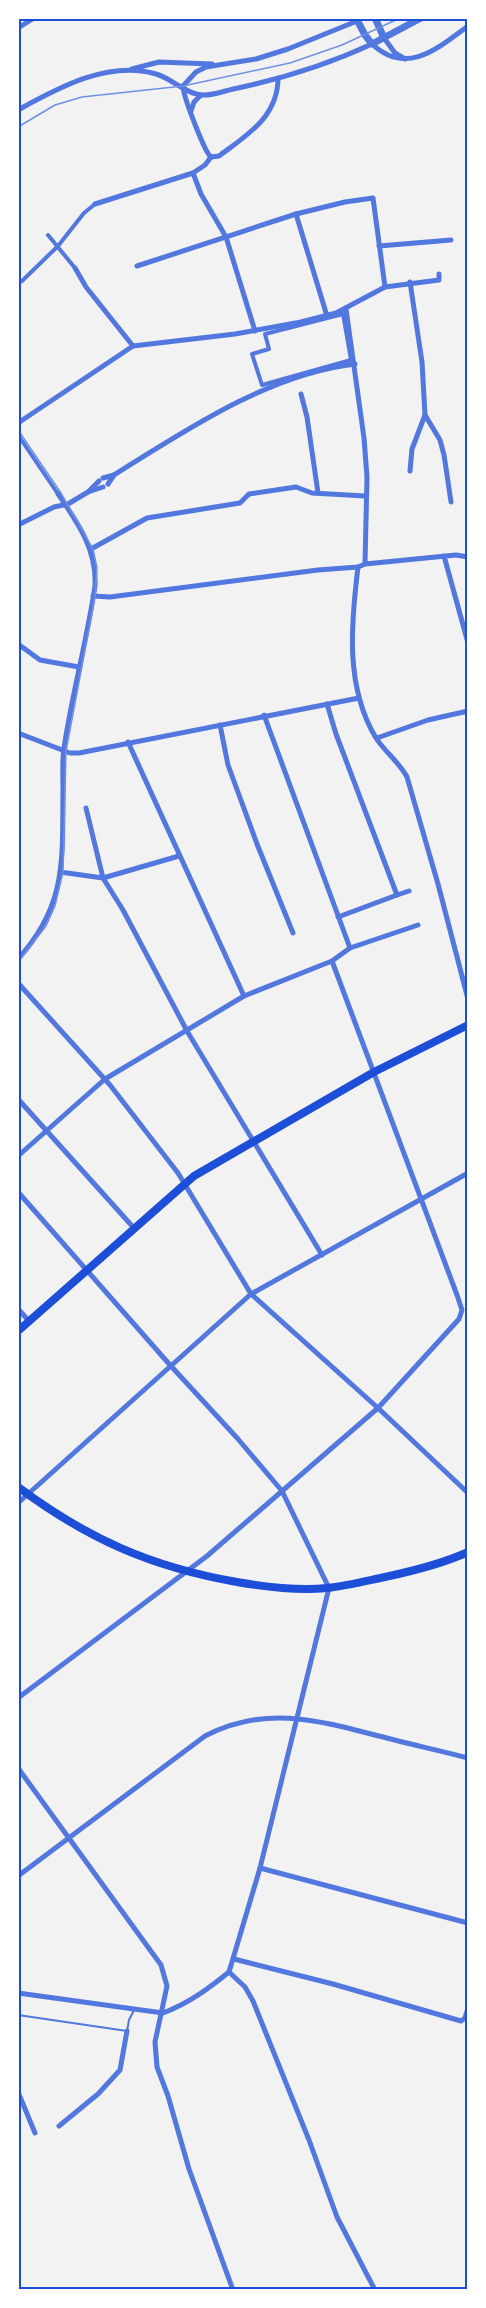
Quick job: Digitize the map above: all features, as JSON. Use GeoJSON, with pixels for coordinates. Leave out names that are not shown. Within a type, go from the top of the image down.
{"type":"FeatureCollection","features":[{"type":"Feature","properties":{"kind":"main road"},"geometry":{"type":"LineString","coordinates":[[18,1331],[184,1183],[374,1072],[468,1024]]}},
{"type":"Feature","properties":{"kind":"main road"},"geometry":{"type":"LineString","coordinates":[[18,1487],[99,1539],[137,1557],[187,1572],[263,1586],[298,1589],[328,1588],[414,1570],[468,1552]]}},
{"type":"Feature","properties":{"kind":"street"},"geometry":{"type":"LineString","coordinates":[[18,28],[34,18]]}},
{"type":"Feature","properties":{"kind":"street"},"geometry":{"type":"LineString","coordinates":[[375,18],[384,38],[395,53],[406,60]]}},
{"type":"Feature","properties":{"kind":"street"},"geometry":{"type":"LineString","coordinates":[[191,111],[194,102],[201,95],[278,78],[341,59],[421,18]]}},
{"type":"Feature","properties":{"kind":"street"},"geometry":{"type":"LineString","coordinates":[[183,86],[201,69],[216,64],[256,59],[288,49],[359,19],[372,44],[387,56],[406,60],[412,60],[424,54],[468,26]]}},
{"type":"Feature","properties":{"kind":"street"},"geometry":{"type":"LineString","coordinates":[[18,110],[56,89],[103,74],[159,62],[216,64]]}},
{"type":"Feature","properties":{"kind":"street"},"geometry":{"type":"LineString","coordinates":[[128,70],[159,74],[201,95]]}},
{"type":"Feature","properties":{"kind":"street"},"geometry":{"type":"LineString","coordinates":[[18,282],[22,281],[58,246],[84,213],[95,204],[193,173],[205,165],[211,157],[219,156],[264,119],[275,100],[278,78]]}},
{"type":"Feature","properties":{"kind":"street"},"geometry":{"type":"LineString","coordinates":[[183,86],[187,104],[205,151],[211,157]]}},
{"type":"Feature","properties":{"kind":"street"},"geometry":{"type":"LineString","coordinates":[[193,173],[201,194],[226,237],[255,331]]}},
{"type":"Feature","properties":{"kind":"street"},"geometry":{"type":"LineString","coordinates":[[137,266],[296,214],[345,202],[374,198],[385,287]]}},
{"type":"Feature","properties":{"kind":"street"},"geometry":{"type":"LineString","coordinates":[[296,214],[327,316]]}},
{"type":"Feature","properties":{"kind":"street"},"geometry":{"type":"LineString","coordinates":[[48,235],[133,346]]}},
{"type":"Feature","properties":{"kind":"street"},"geometry":{"type":"LineString","coordinates":[[380,246],[451,240]]}},
{"type":"Feature","properties":{"kind":"street"},"geometry":{"type":"LineString","coordinates":[[18,423],[133,346],[246,333],[327,316],[346,309],[385,287],[410,282],[440,280],[439,274]]}},
{"type":"Feature","properties":{"kind":"street"},"geometry":{"type":"LineString","coordinates":[[410,282],[422,362],[425,415],[412,449],[410,471]]}},
{"type":"Feature","properties":{"kind":"street"},"geometry":{"type":"LineString","coordinates":[[346,309],[364,438],[364,564]]}},
{"type":"Feature","properties":{"kind":"street"},"geometry":{"type":"LineString","coordinates":[[343,314],[351,360],[262,385],[252,354],[269,349],[265,334],[343,314]]}},
{"type":"Feature","properties":{"kind":"street"},"geometry":{"type":"LineString","coordinates":[[88,492],[101,479],[114,475],[188,429],[258,392],[296,378],[355,364]]}},
{"type":"Feature","properties":{"kind":"street"},"geometry":{"type":"LineString","coordinates":[[300,394],[308,417],[318,493]]}},
{"type":"Feature","properties":{"kind":"street"},"geometry":{"type":"LineString","coordinates":[[425,415],[440,440],[451,502]]}},
{"type":"Feature","properties":{"kind":"street"},"geometry":{"type":"LineString","coordinates":[[18,435],[66,505],[91,549],[95,568],[93,596],[63,750],[60,872],[53,905],[44,926],[34,942],[18,959]]}},
{"type":"Feature","properties":{"kind":"street"},"geometry":{"type":"LineString","coordinates":[[18,525],[106,485],[114,475]]}},
{"type":"Feature","properties":{"kind":"street"},"geometry":{"type":"LineString","coordinates":[[91,549],[155,515],[240,503],[249,494],[300,487],[308,492],[365,496]]}},
{"type":"Feature","properties":{"kind":"street"},"geometry":{"type":"LineString","coordinates":[[93,596],[110,597],[318,570],[358,567],[364,564],[444,556],[468,557]]}},
{"type":"Feature","properties":{"kind":"street"},"geometry":{"type":"LineString","coordinates":[[444,556],[468,643]]}},
{"type":"Feature","properties":{"kind":"street"},"geometry":{"type":"LineString","coordinates":[[358,567],[352,636],[359,698],[377,738],[403,768],[407,777],[468,999]]}},
{"type":"Feature","properties":{"kind":"street"},"geometry":{"type":"LineString","coordinates":[[18,644],[40,660],[79,668]]}},
{"type":"Feature","properties":{"kind":"street"},"geometry":{"type":"LineString","coordinates":[[18,734],[63,750],[79,753],[359,698]]}},
{"type":"Feature","properties":{"kind":"street"},"geometry":{"type":"LineString","coordinates":[[327,704],[336,734],[397,895]]}},
{"type":"Feature","properties":{"kind":"street"},"geometry":{"type":"LineString","coordinates":[[377,738],[428,720],[468,711]]}},
{"type":"Feature","properties":{"kind":"street"},"geometry":{"type":"LineString","coordinates":[[264,716],[350,948]]}},
{"type":"Feature","properties":{"kind":"street"},"geometry":{"type":"LineString","coordinates":[[220,725],[228,765],[293,933]]}},
{"type":"Feature","properties":{"kind":"street"},"geometry":{"type":"LineString","coordinates":[[128,742],[150,785],[179,856],[244,996]]}},
{"type":"Feature","properties":{"kind":"street"},"geometry":{"type":"LineString","coordinates":[[86,808],[103,878],[123,910],[187,1031],[322,1254]]}},
{"type":"Feature","properties":{"kind":"street"},"geometry":{"type":"LineString","coordinates":[[60,872],[103,878],[179,856]]}},
{"type":"Feature","properties":{"kind":"street"},"geometry":{"type":"LineString","coordinates":[[338,917],[409,891]]}},
{"type":"Feature","properties":{"kind":"street"},"geometry":{"type":"LineString","coordinates":[[18,1156],[105,1079],[244,996],[332,961],[350,948],[418,925]]}},
{"type":"Feature","properties":{"kind":"street"},"geometry":{"type":"LineString","coordinates":[[18,1698],[187,1572],[282,1491],[378,1408],[459,1319],[462,1310],[332,961]]}},
{"type":"Feature","properties":{"kind":"street"},"geometry":{"type":"LineString","coordinates":[[18,983],[105,1079],[178,1173],[251,1294],[378,1408],[468,1493]]}},
{"type":"Feature","properties":{"kind":"street"},"geometry":{"type":"LineString","coordinates":[[18,1099],[133,1227]]}},
{"type":"Feature","properties":{"kind":"street"},"geometry":{"type":"LineString","coordinates":[[18,1503],[251,1294],[468,1173]]}},
{"type":"Feature","properties":{"kind":"street"},"geometry":{"type":"LineString","coordinates":[[18,1192],[282,1491],[328,1588],[260,1868],[229,1972],[200,1995],[163,2013],[18,1993]]}},
{"type":"Feature","properties":{"kind":"street"},"geometry":{"type":"LineString","coordinates":[[18,1309],[29,1321]]}},
{"type":"Feature","properties":{"kind":"street"},"geometry":{"type":"LineString","coordinates":[[18,1876],[205,1736],[238,1722],[283,1716],[331,1723],[468,1758]]}},
{"type":"Feature","properties":{"kind":"street"},"geometry":{"type":"LineString","coordinates":[[18,1768],[161,1965],[167,1986],[155,2042],[157,2067],[168,2096],[189,2169],[233,2290]]}},
{"type":"Feature","properties":{"kind":"street"},"geometry":{"type":"LineString","coordinates":[[260,1868],[468,1923]]}},
{"type":"Feature","properties":{"kind":"street"},"geometry":{"type":"LineString","coordinates":[[234,1959],[333,1984],[461,2021],[465,2018],[468,2008]]}},
{"type":"Feature","properties":{"kind":"street"},"geometry":{"type":"LineString","coordinates":[[229,1972],[245,1987],[253,2001],[309,2140],[337,2217],[375,2290]]}},
{"type":"Feature","properties":{"kind":"street"},"geometry":{"type":"LineString","coordinates":[[59,2126],[98,2094],[120,2070],[128,2031]]}},
{"type":"Feature","properties":{"kind":"street"},"geometry":{"type":"LineString","coordinates":[[18,2092],[35,2133]]}},
{"type":"Feature","properties":{"kind":"lane"},"geometry":{"type":"LineString","coordinates":[[18,2015],[128,2031],[129,2020],[135,2009]]}},
{"type":"Feature","properties":{"kind":"tram line"},"geometry":{"type":"LineString","coordinates":[[18,127],[55,105],[82,97],[183,86],[290,63],[342,45],[400,18]]}},
{"type":"Feature","properties":{"kind":"tram line"},"geometry":{"type":"LineString","coordinates":[[18,430],[61,493],[93,549],[97,568],[95,597],[66,751],[63,872],[55,906],[46,926],[18,962]]}}]}
